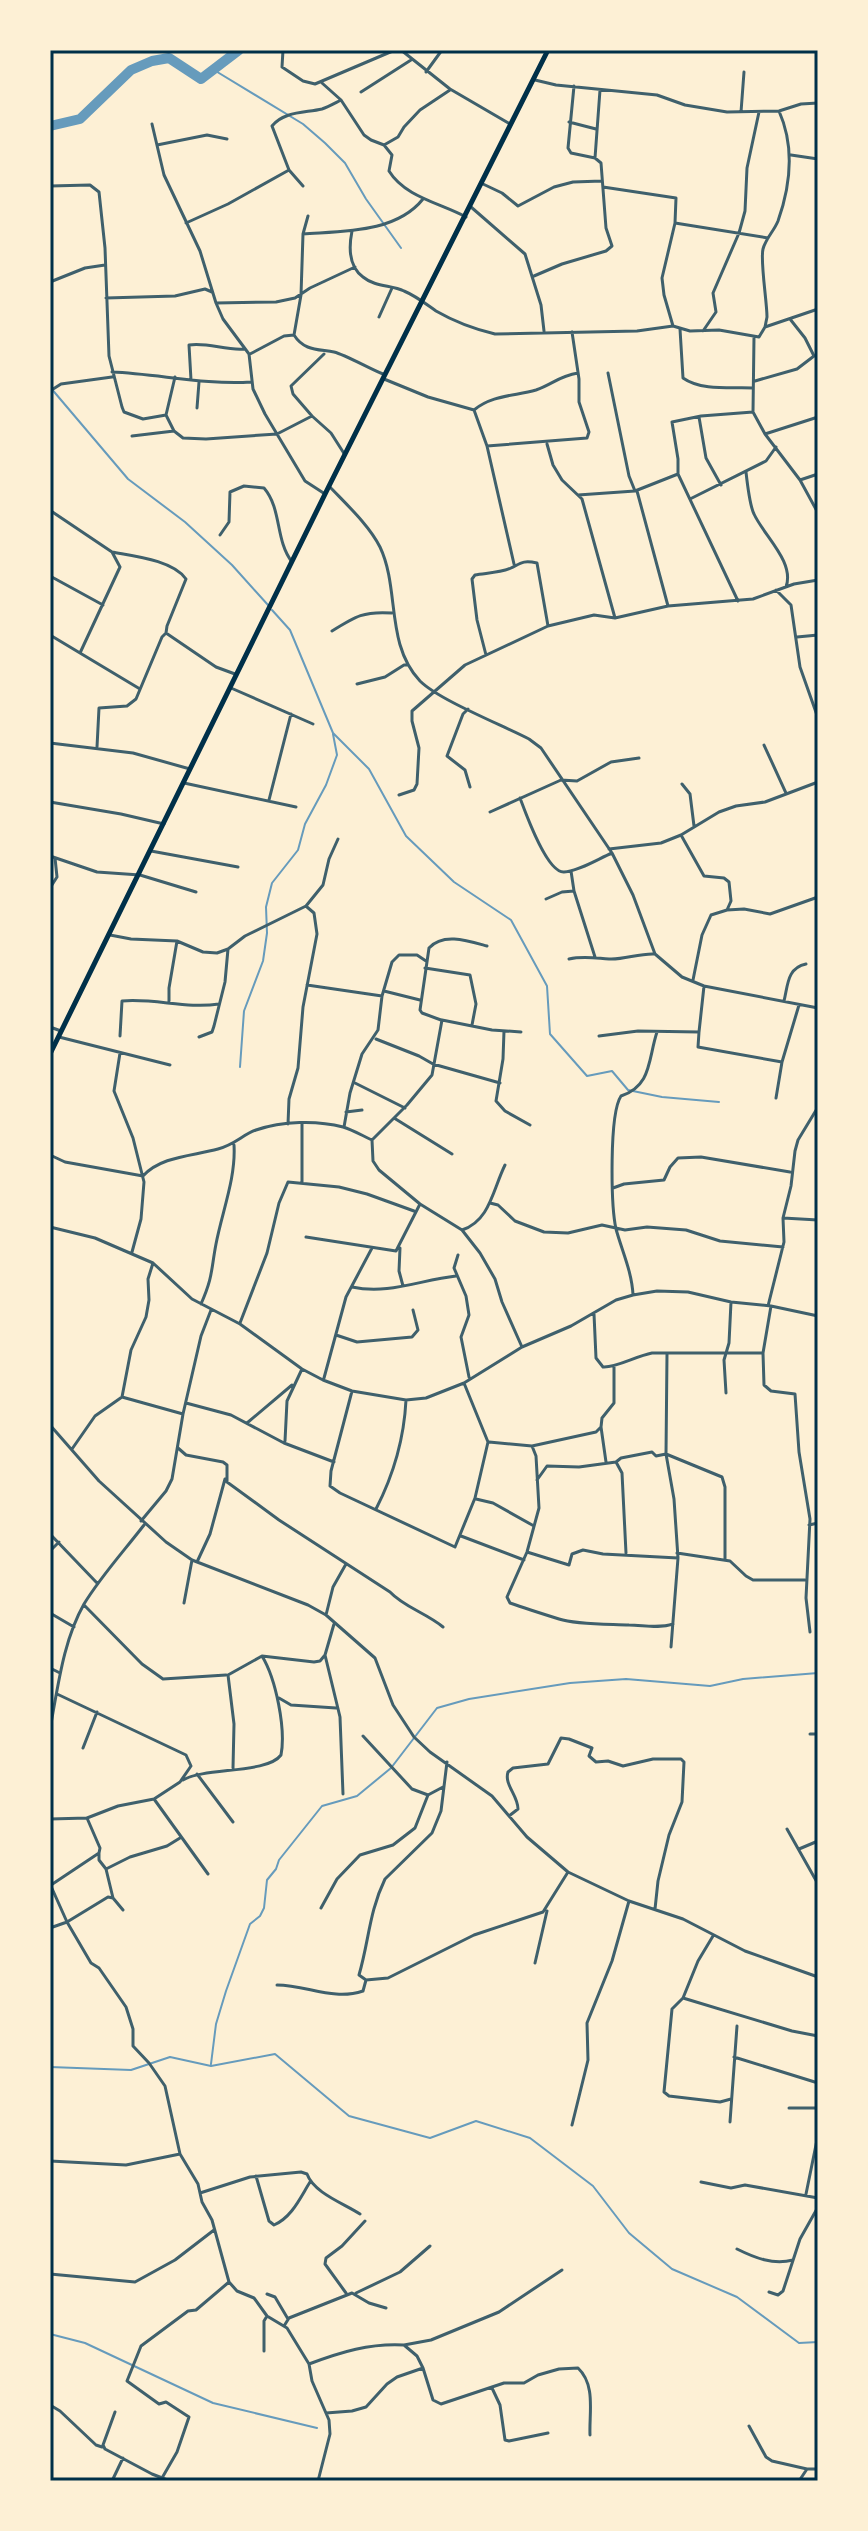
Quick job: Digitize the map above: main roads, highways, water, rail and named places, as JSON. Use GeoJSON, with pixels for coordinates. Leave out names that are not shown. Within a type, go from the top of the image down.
{"type":"FeatureCollection","features":[{"type":"Feature","properties":{"kind":"main road"},"geometry":{"type":"LineString","coordinates":[[50,1054],[325,494],[548,50]]}},
{"type":"Feature","properties":{"kind":"waterway"},"geometry":{"type":"LineString","coordinates":[[50,126],[80,119],[131,70],[152,61],[169,58],[201,79],[239,50]]}},
{"type":"Feature","properties":{"kind":"waterway"},"geometry":{"type":"LineString","coordinates":[[214,70],[303,124],[325,143],[345,163],[401,248]]}},
{"type":"Feature","properties":{"kind":"waterway"},"geometry":{"type":"LineString","coordinates":[[50,387],[128,479],[185,522],[232,565],[268,605]]}},
{"type":"Feature","properties":{"kind":"waterway"},"geometry":{"type":"LineString","coordinates":[[272,610],[290,630],[333,733],[369,769],[406,836],[454,882],[511,920],[547,986],[550,1034],[587,1076],[612,1071],[628,1090],[662,1097],[719,1102]]}},
{"type":"Feature","properties":{"kind":"waterway"},"geometry":{"type":"LineString","coordinates":[[240,1067],[244,1011],[263,961],[267,933],[266,907],[272,883],[298,850],[305,824],[326,785],[337,755],[333,734]]}},
{"type":"Feature","properties":{"kind":"waterway"},"geometry":{"type":"LineString","coordinates":[[211,2064],[216,2024],[226,1991],[250,1924],[264,1908],[267,1880],[279,1860],[322,1806],[357,1796],[391,1768],[437,1708],[469,1699],[570,1683],[626,1679],[710,1686],[743,1679],[818,1673]]}},
{"type":"Feature","properties":{"kind":"waterway"},"geometry":{"type":"LineString","coordinates":[[50,2067],[131,2070],[170,2057],[211,2066],[275,2054],[349,2116],[430,2138],[476,2121],[530,2138],[593,2186],[629,2233],[672,2269],[737,2297],[799,2343],[818,2342]]}},
{"type":"Feature","properties":{"kind":"waterway"},"geometry":{"type":"LineString","coordinates":[[50,2334],[85,2343],[213,2403],[317,2428]]}}]}
